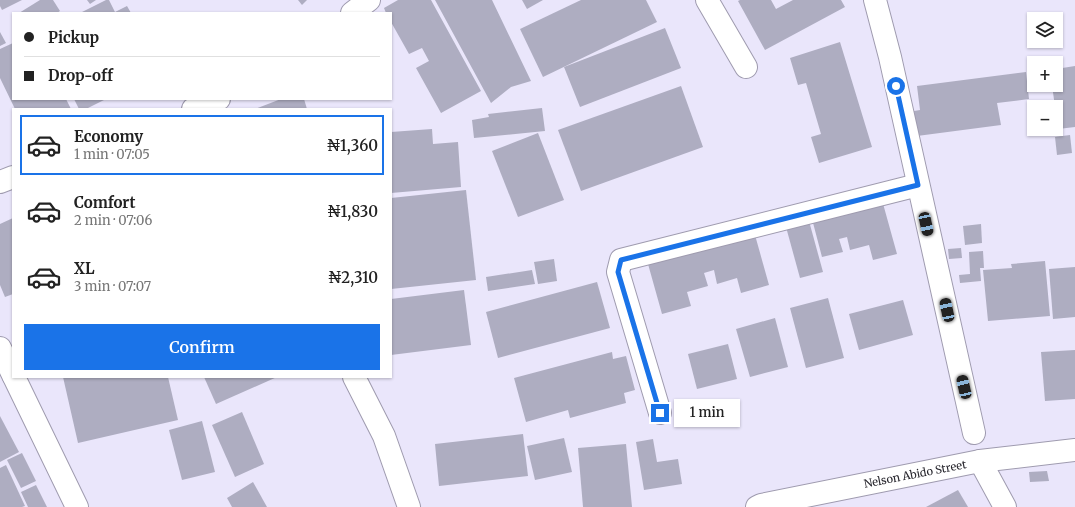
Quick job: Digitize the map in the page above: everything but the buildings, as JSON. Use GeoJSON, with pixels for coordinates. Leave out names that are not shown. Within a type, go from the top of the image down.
{"type":"FeatureCollection","features":[{"type":"Feature","properties":{"kind":"street"},"geometry":{"type":"LineString","coordinates":[[353,12],[369,0]]}},
{"type":"Feature","properties":{"kind":"street"},"geometry":{"type":"LineString","coordinates":[[707,0],[746,67]]}},
{"type":"Feature","properties":{"kind":"street"},"geometry":{"type":"LineString","coordinates":[[875,0],[890,57],[974,433]]}},
{"type":"Feature","properties":{"kind":"street"},"geometry":{"type":"LineString","coordinates":[[196,108],[216,100]]}},
{"type":"Feature","properties":{"kind":"street"},"geometry":{"type":"LineString","coordinates":[[0,182],[12,177]]}},
{"type":"Feature","properties":{"kind":"street"},"geometry":{"type":"LineString","coordinates":[[660,413],[618,272],[621,260],[918,185]]}},
{"type":"Feature","properties":{"kind":"street"},"geometry":{"type":"LineString","coordinates":[[0,348],[12,372]]}},
{"type":"Feature","properties":{"kind":"street"},"geometry":{"type":"LineString","coordinates":[[15,378],[77,507]]}},
{"type":"Feature","properties":{"kind":"street"},"geometry":{"type":"LineString","coordinates":[[355,378],[384,436],[409,507]]}},
{"type":"Feature","properties":{"kind":"street","name":"Nelson Abido Street"},"geometry":{"type":"LineString","coordinates":[[757,507],[980,461],[1075,450]]}},
{"type":"Feature","properties":{"kind":"street"},"geometry":{"type":"LineString","coordinates":[[980,461],[1004,507]]}},
{"type":"Feature","properties":{"kind":"route"},"geometry":{"type":"LineString","coordinates":[[660,413],[618,272],[621,260],[918,185],[896,86]]}}]}
